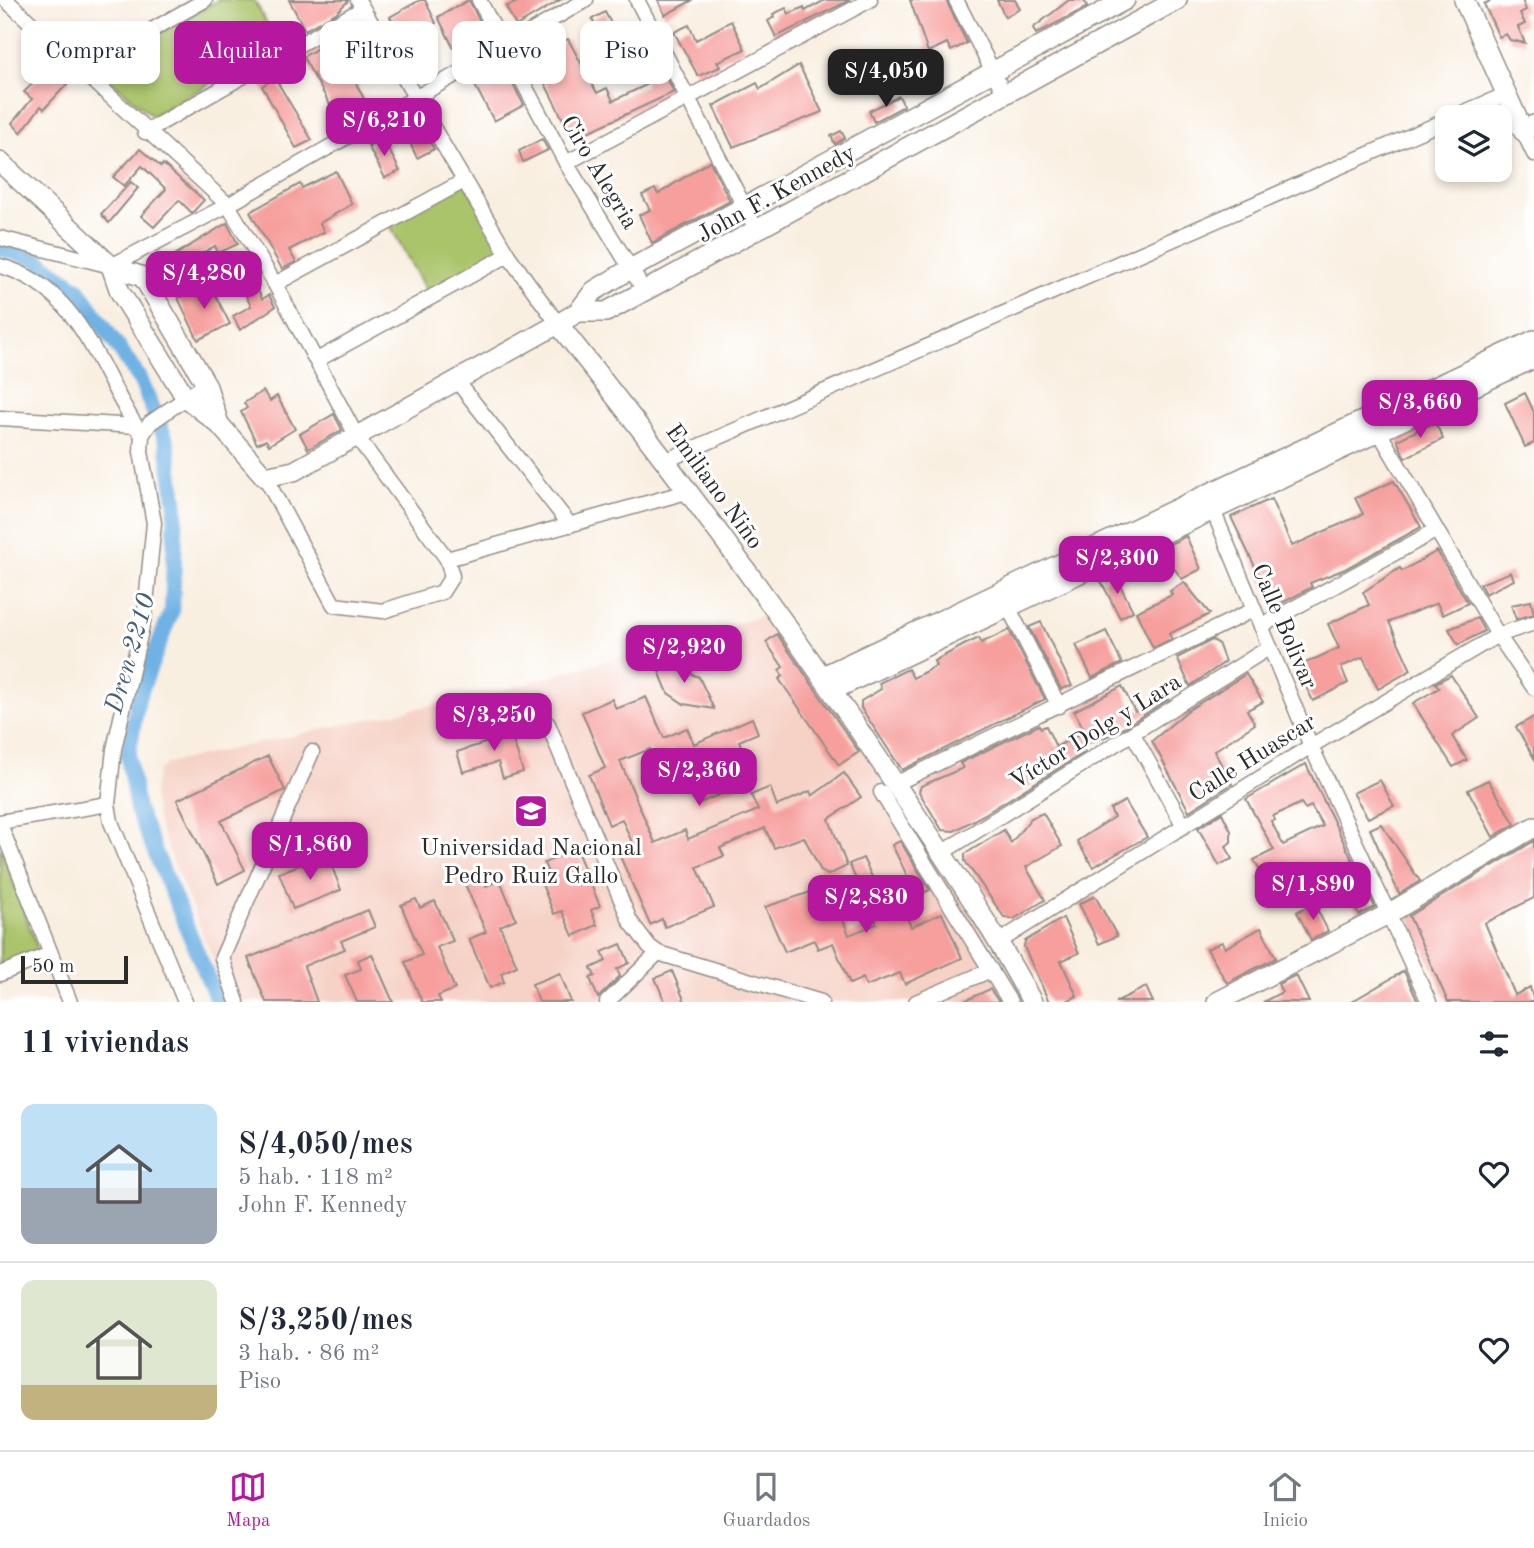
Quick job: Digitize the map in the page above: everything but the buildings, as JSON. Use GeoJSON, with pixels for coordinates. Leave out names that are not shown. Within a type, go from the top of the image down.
{"type":"FeatureCollection","features":[{"type":"Feature","properties":{"kind":"street"},"geometry":{"type":"LineString","coordinates":[[160,26],[205,0]]}},
{"type":"Feature","properties":{"kind":"street","name":"Ciro Alegria"},"geometry":{"type":"LineString","coordinates":[[479,0],[490,21]]}},
{"type":"Feature","properties":{"kind":"street"},"geometry":{"type":"LineString","coordinates":[[548,21],[586,0]]}},
{"type":"Feature","properties":{"kind":"street"},"geometry":{"type":"LineString","coordinates":[[637,0],[757,231]]}},
{"type":"Feature","properties":{"kind":"street"},"geometry":{"type":"LineString","coordinates":[[566,163],[870,0]]}},
{"type":"Feature","properties":{"kind":"street"},"geometry":{"type":"LineString","coordinates":[[956,0],[1005,95]]}},
{"type":"Feature","properties":{"kind":"street","name":"John F. Kennedy"},"geometry":{"type":"LineString","coordinates":[[265,477],[294,471],[357,437],[578,312],[594,291],[632,268],[1125,0]]}},
{"type":"Feature","properties":{"kind":"street","name":"John F. Kennedy"},"geometry":{"type":"LineString","coordinates":[[578,312],[606,312],[645,292],[1177,0]]}},
{"type":"Feature","properties":{"kind":"street"},"geometry":{"type":"LineString","coordinates":[[1464,0],[1507,94],[1529,128],[1534,155]]}},
{"type":"Feature","properties":{"kind":"street"},"geometry":{"type":"LineString","coordinates":[[3,1],[25,21]]}},
{"type":"Feature","properties":{"kind":"street"},"geometry":{"type":"LineString","coordinates":[[145,132],[360,4]]}},
{"type":"Feature","properties":{"kind":"street","name":"Emiliano Niño"},"geometry":{"type":"LineString","coordinates":[[360,4],[508,255],[558,324],[667,460],[828,683],[888,788],[943,852],[1000,941],[1032,1002]]}},
{"type":"Feature","properties":{"kind":"street"},"geometry":{"type":"LineString","coordinates":[[111,266],[228,205],[452,76]]}},
{"type":"Feature","properties":{"kind":"street"},"geometry":{"type":"LineString","coordinates":[[0,238],[111,266],[143,277],[206,384],[219,424],[265,477],[334,605],[383,611],[442,592],[452,576],[447,559],[357,437],[275,284],[228,205],[94,84]]}},
{"type":"Feature","properties":{"kind":"street","name":"Ciro Alegria"},"geometry":{"type":"LineString","coordinates":[[523,84],[566,163],[645,292]]}},
{"type":"Feature","properties":{"kind":"street"},"geometry":{"type":"LineString","coordinates":[[1481,105],[1507,94]]}},
{"type":"Feature","properties":{"kind":"street"},"geometry":{"type":"LineString","coordinates":[[667,460],[1435,125]]}},
{"type":"Feature","properties":{"kind":"street"},"geometry":{"type":"LineString","coordinates":[[0,162],[111,266],[120,292],[178,404],[219,424]]}},
{"type":"Feature","properties":{"kind":"street"},"geometry":{"type":"LineString","coordinates":[[275,284],[464,181]]}},
{"type":"Feature","properties":{"kind":"street"},"geometry":{"type":"LineString","coordinates":[[317,360],[508,255]]}},
{"type":"Feature","properties":{"kind":"street"},"geometry":{"type":"LineString","coordinates":[[0,266],[43,288],[76,318],[143,428],[141,452],[154,523],[145,613],[114,749],[108,804],[111,822],[185,1002]]}},
{"type":"Feature","properties":{"kind":"street"},"geometry":{"type":"LineString","coordinates":[[1375,425],[1534,340]]}},
{"type":"Feature","properties":{"kind":"street"},"geometry":{"type":"LineString","coordinates":[[828,683],[1375,425],[1534,358]]}},
{"type":"Feature","properties":{"kind":"street"},"geometry":{"type":"LineString","coordinates":[[457,381],[570,525]]}},
{"type":"Feature","properties":{"kind":"street"},"geometry":{"type":"LineString","coordinates":[[0,418],[143,428],[206,384]]}},
{"type":"Feature","properties":{"kind":"street"},"geometry":{"type":"LineString","coordinates":[[1375,425],[1435,531],[1498,635],[1534,688]]}},
{"type":"Feature","properties":{"kind":"street"},"geometry":{"type":"LineString","coordinates":[[447,559],[690,491]]}},
{"type":"Feature","properties":{"kind":"street","name":"Calle Bolivar"},"geometry":{"type":"LineString","coordinates":[[1210,503],[1311,746],[1429,1002]]}},
{"type":"Feature","properties":{"kind":"street"},"geometry":{"type":"LineString","coordinates":[[1261,626],[1435,531]]}},
{"type":"Feature","properties":{"kind":"street"},"geometry":{"type":"LineString","coordinates":[[1004,600],[1059,706]]}},
{"type":"Feature","properties":{"kind":"street"},"geometry":{"type":"LineString","coordinates":[[1010,1002],[888,788],[1253,610]]}},
{"type":"Feature","properties":{"kind":"street","name":"Calle Huascar"},"geometry":{"type":"LineString","coordinates":[[1000,941],[1311,746],[1498,635],[1534,623]]}},
{"type":"Feature","properties":{"kind":"street","name":"Víctor Dolg y Lara"},"geometry":{"type":"LineString","coordinates":[[943,852],[1270,648]]}},
{"type":"Feature","properties":{"kind":"street"},"geometry":{"type":"LineString","coordinates":[[548,724],[630,921],[649,946],[658,953],[821,1002]]}},
{"type":"Feature","properties":{"kind":"street"},"geometry":{"type":"LineString","coordinates":[[1133,734],[1184,826]]}},
{"type":"Feature","properties":{"kind":"street"},"geometry":{"type":"LineString","coordinates":[[237,1002],[222,958],[312,751]]}},
{"type":"Feature","properties":{"kind":"street"},"geometry":{"type":"LineString","coordinates":[[70,1002],[0,823],[108,804]]}},
{"type":"Feature","properties":{"kind":"street"},"geometry":{"type":"LineString","coordinates":[[1217,1002],[1390,913],[1534,827]]}},
{"type":"Feature","properties":{"kind":"street"},"geometry":{"type":"LineString","coordinates":[[607,1002],[658,953]]}},
{"type":"Feature","properties":{"kind":"street"},"geometry":{"type":"LineString","coordinates":[[0,974],[50,954]]}},
{"type":"Feature","properties":{"kind":"street"},"geometry":{"type":"LineString","coordinates":[[916,1002],[991,970]]}},
{"type":"Feature","properties":{"kind":"shaded area","name":"Universidad Nacional Pedro Ruiz Gallo"},"geometry":{"type":"Polygon","coordinates":[[[770,614],[773,619],[767,624],[770,630],[780,628],[884,777],[880,783],[892,799],[895,796],[1027,1002],[231,1002],[158,824],[153,796],[158,771],[168,763],[510,688],[770,614]]]}},
{"type":"Feature","properties":{"kind":"green space"},"geometry":{"type":"Polygon","coordinates":[[[218,0],[254,0],[266,21],[181,21],[218,0]]]}},
{"type":"Feature","properties":{"kind":"green space"},"geometry":{"type":"Polygon","coordinates":[[[174,25],[174,84],[209,84],[152,116],[115,84],[160,84],[160,33],[174,25]]]}},
{"type":"Feature","properties":{"kind":"green space"},"geometry":{"type":"Polygon","coordinates":[[[464,181],[508,255],[430,298],[388,222],[464,181]]]}},
{"type":"Feature","properties":{"kind":"green space"},"geometry":{"type":"Polygon","coordinates":[[[0,847],[38,949],[34,954],[0,968],[0,847]]]}},
{"type":"Feature","properties":{"kind":"waterway","name":"Dren 2210"},"geometry":{"type":"LineString","coordinates":[[0,248],[36,259],[78,289],[140,379],[167,442],[176,507],[172,610],[138,698],[128,756],[137,809],[218,1002]]}},
{"type":"Feature","properties":{"kind":"place","name":"Universidad Nacional Pedro Ruiz Gallo"},"geometry":{"type":"Point","coordinates":[531,811]}}]}
